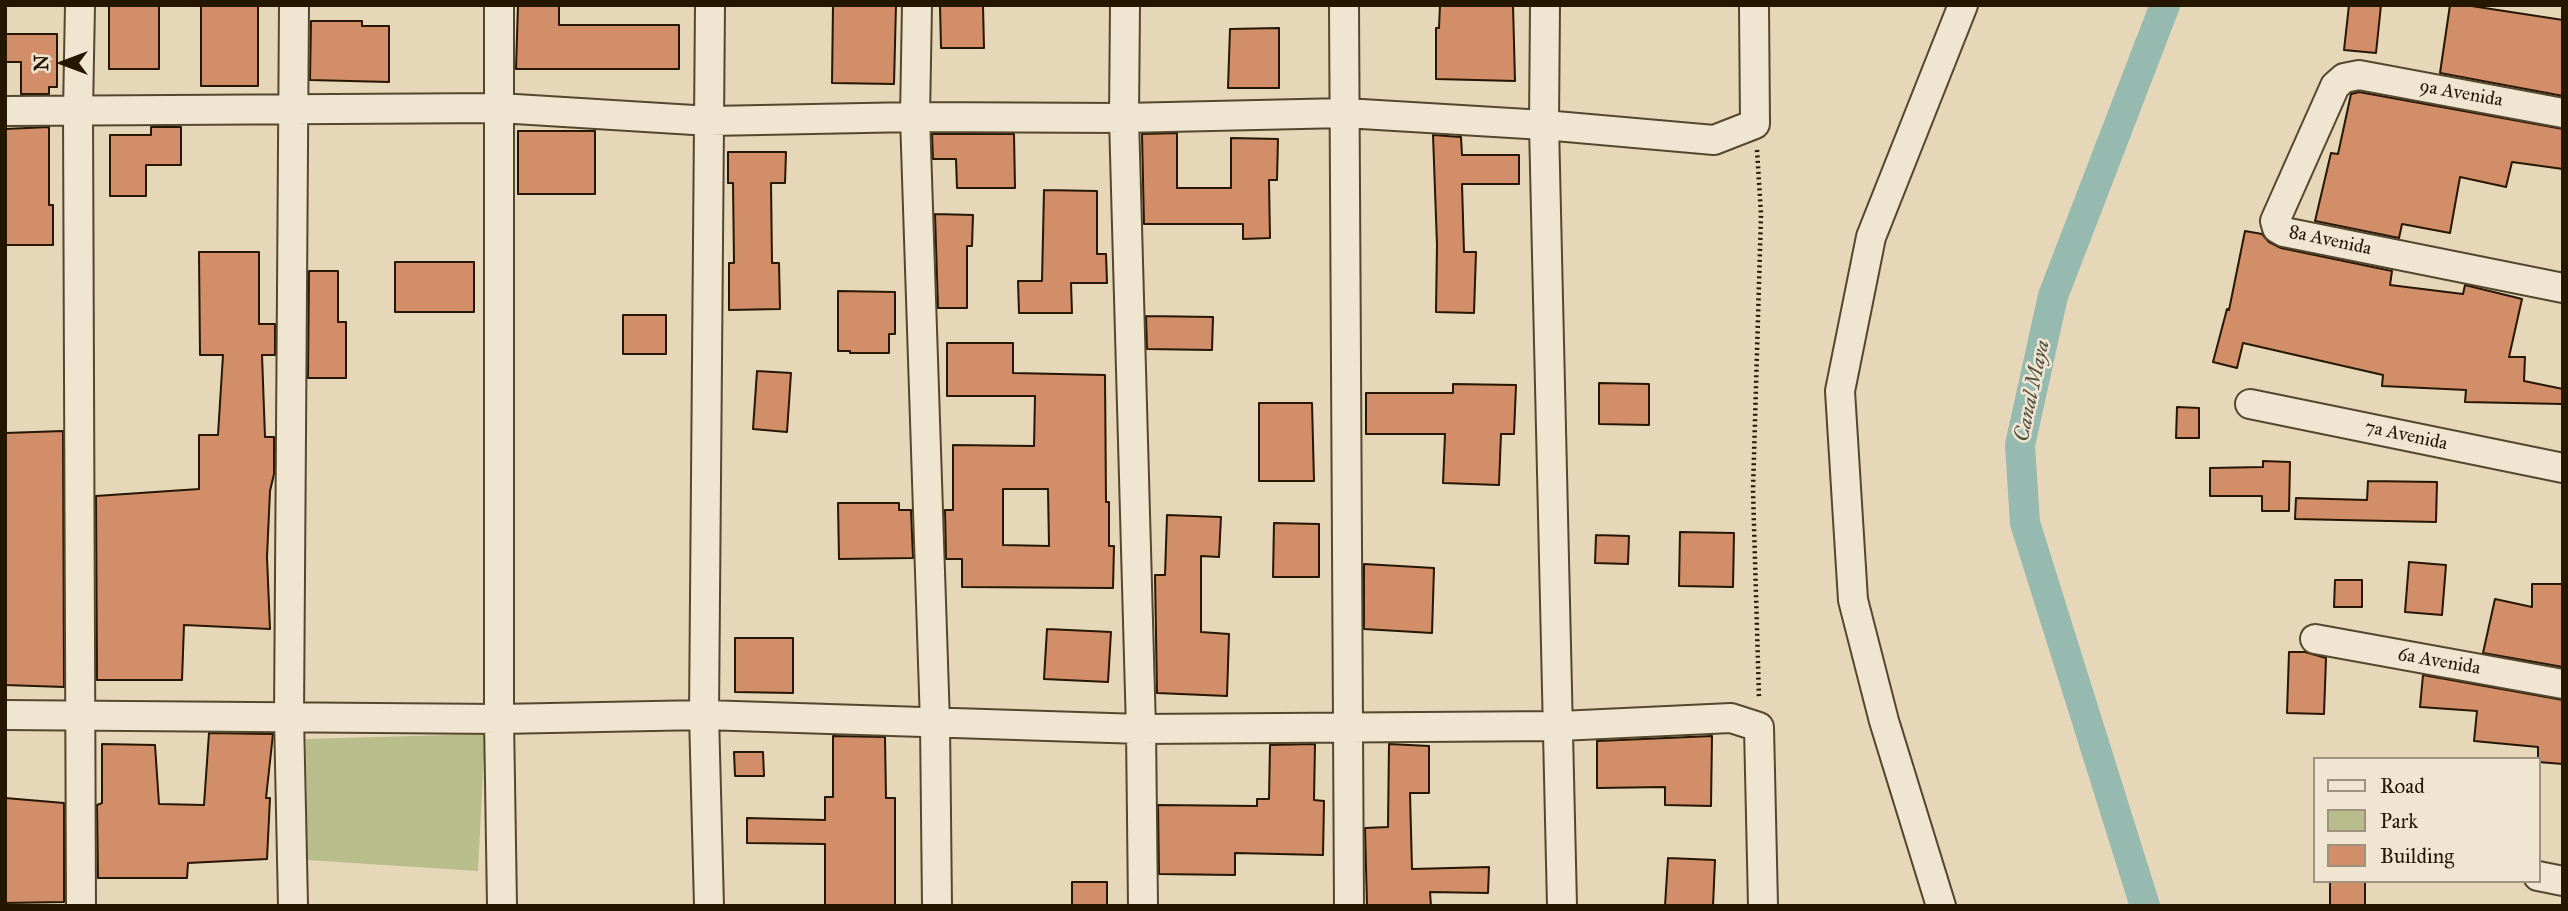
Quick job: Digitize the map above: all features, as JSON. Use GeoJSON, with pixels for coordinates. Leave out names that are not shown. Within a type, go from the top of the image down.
{"type":"FeatureCollection","features":[{"type":"Feature","properties":{"kind":"street"},"geometry":{"type":"LineString","coordinates":[[80,5],[78,111],[81,906]]}},
{"type":"Feature","properties":{"kind":"street"},"geometry":{"type":"LineString","coordinates":[[293,5],[289,716],[293,906]]}},
{"type":"Feature","properties":{"kind":"street"},"geometry":{"type":"LineString","coordinates":[[499,5],[499,719],[502,906]]}},
{"type":"Feature","properties":{"kind":"street"},"geometry":{"type":"LineString","coordinates":[[709,906],[704,715],[710,5]]}},
{"type":"Feature","properties":{"kind":"street"},"geometry":{"type":"LineString","coordinates":[[916,5],[915,117],[935,723],[936,906]]}},
{"type":"Feature","properties":{"kind":"street"},"geometry":{"type":"LineString","coordinates":[[1125,5],[1124,118],[1141,729],[1143,906]]}},
{"type":"Feature","properties":{"kind":"street"},"geometry":{"type":"LineString","coordinates":[[1344,5],[1349,906]]}},
{"type":"Feature","properties":{"kind":"street"},"geometry":{"type":"LineString","coordinates":[[1545,5],[1544,125],[1560,726],[1562,906]]}},
{"type":"Feature","properties":{"kind":"street"},"geometry":{"type":"LineString","coordinates":[[5,111],[499,108],[710,121],[915,117],[1124,118],[1345,113],[1544,125],[1714,140],[1755,124],[1754,5]]}},
{"type":"Feature","properties":{"kind":"street"},"geometry":{"type":"LineString","coordinates":[[1941,906],[1884,720],[1853,600],[1840,391],[1871,237],[1963,5]]}},
{"type":"Feature","properties":{"kind":"street","name":"9a Avenida"},"geometry":{"type":"LineString","coordinates":[[2359,75],[2563,113]]}},
{"type":"Feature","properties":{"kind":"street","name":"8a Avenida"},"geometry":{"type":"LineString","coordinates":[[2359,75],[2344,78],[2335,86],[2275,221],[2277,228],[2284,232],[2563,288]]}},
{"type":"Feature","properties":{"kind":"street","name":"7a Avenida"},"geometry":{"type":"LineString","coordinates":[[2250,404],[2563,468]]}},
{"type":"Feature","properties":{"kind":"street","name":"6a Avenida"},"geometry":{"type":"LineString","coordinates":[[2315,639],[2563,684]]}},
{"type":"Feature","properties":{"kind":"street"},"geometry":{"type":"LineString","coordinates":[[5,715],[499,719],[704,715],[1141,729],[1560,726],[1731,718],[1759,727],[1763,906]]}},
{"type":"Feature","properties":{"kind":"street"},"geometry":{"type":"LineString","coordinates":[[2540,876],[2563,881]]}},
{"type":"Feature","properties":{"kind":"path"},"geometry":{"type":"LineString","coordinates":[[1755,124],[1761,214],[1754,490],[1759,727]]}},
{"type":"Feature","properties":{"kind":"green space"},"geometry":{"type":"Polygon","coordinates":[[[485,734],[478,871],[307,860],[306,739],[485,734]]]}},
{"type":"Feature","properties":{"kind":"building"},"geometry":{"type":"Polygon","coordinates":[[[109,5],[159,5],[159,69],[109,69],[109,5]]]}},
{"type":"Feature","properties":{"kind":"building"},"geometry":{"type":"Polygon","coordinates":[[[201,5],[258,5],[258,86],[201,86],[201,5]]]}},
{"type":"Feature","properties":{"kind":"building"},"geometry":{"type":"Polygon","coordinates":[[[518,5],[559,5],[559,25],[679,25],[679,69],[516,69],[518,5]]]}},
{"type":"Feature","properties":{"kind":"building"},"geometry":{"type":"Polygon","coordinates":[[[833,5],[896,5],[894,84],[832,83],[833,5]]]}},
{"type":"Feature","properties":{"kind":"building"},"geometry":{"type":"Polygon","coordinates":[[[940,5],[983,5],[984,48],[941,48],[940,5]]]}},
{"type":"Feature","properties":{"kind":"building"},"geometry":{"type":"Polygon","coordinates":[[[1440,5],[1513,5],[1515,81],[1436,79],[1436,28],[1439,28],[1440,5]]]}},
{"type":"Feature","properties":{"kind":"building"},"geometry":{"type":"Polygon","coordinates":[[[2349,5],[2381,5],[2376,53],[2344,50],[2349,5]]]}},
{"type":"Feature","properties":{"kind":"building"},"geometry":{"type":"Polygon","coordinates":[[[2450,5],[2563,20],[2563,96],[2440,73],[2450,5]]]}},
{"type":"Feature","properties":{"kind":"building"},"geometry":{"type":"Polygon","coordinates":[[[311,21],[362,21],[362,26],[389,26],[389,82],[310,80],[311,21]]]}},
{"type":"Feature","properties":{"kind":"building"},"geometry":{"type":"Polygon","coordinates":[[[1279,28],[1279,88],[1228,88],[1230,29],[1279,28]]]}},
{"type":"Feature","properties":{"kind":"building"},"geometry":{"type":"Polygon","coordinates":[[[5,34],[57,34],[57,87],[49,87],[49,94],[21,94],[21,62],[5,62],[5,34]]]}},
{"type":"Feature","properties":{"kind":"building"},"geometry":{"type":"Polygon","coordinates":[[[2359,92],[2563,129],[2563,169],[2512,162],[2506,187],[2460,177],[2450,233],[2402,224],[2399,238],[2315,221],[2331,153],[2338,154],[2351,94],[2359,92]]]}},
{"type":"Feature","properties":{"kind":"building"},"geometry":{"type":"Polygon","coordinates":[[[49,127],[49,205],[53,205],[53,245],[5,245],[5,129],[49,127]]]}},
{"type":"Feature","properties":{"kind":"building"},"geometry":{"type":"Polygon","coordinates":[[[151,127],[181,127],[181,165],[146,165],[146,196],[110,196],[110,135],[151,135],[151,127]]]}},
{"type":"Feature","properties":{"kind":"building"},"geometry":{"type":"Polygon","coordinates":[[[518,131],[595,131],[595,194],[518,194],[518,131]]]}},
{"type":"Feature","properties":{"kind":"building"},"geometry":{"type":"Polygon","coordinates":[[[1177,133],[1177,188],[1231,188],[1231,138],[1278,139],[1277,180],[1269,180],[1270,238],[1243,239],[1243,224],[1144,224],[1142,134],[1177,133]]]}},
{"type":"Feature","properties":{"kind":"building"},"geometry":{"type":"Polygon","coordinates":[[[932,134],[1014,134],[1015,188],[957,188],[956,159],[933,159],[932,134]]]}},
{"type":"Feature","properties":{"kind":"building"},"geometry":{"type":"Polygon","coordinates":[[[1433,135],[1461,137],[1462,155],[1519,155],[1519,184],[1462,184],[1464,252],[1476,252],[1474,313],[1436,312],[1437,245],[1433,135]]]}},
{"type":"Feature","properties":{"kind":"building"},"geometry":{"type":"Polygon","coordinates":[[[728,152],[786,152],[785,183],[771,183],[772,263],[779,263],[780,309],[729,310],[729,263],[734,263],[733,183],[728,183],[728,152]]]}},
{"type":"Feature","properties":{"kind":"building"},"geometry":{"type":"Polygon","coordinates":[[[1044,190],[1097,191],[1097,254],[1106,254],[1107,283],[1071,283],[1072,313],[1019,313],[1018,281],[1042,281],[1044,190]]]}},
{"type":"Feature","properties":{"kind":"building"},"geometry":{"type":"Polygon","coordinates":[[[935,214],[973,215],[972,246],[967,246],[967,308],[938,308],[935,214]]]}},
{"type":"Feature","properties":{"kind":"building"},"geometry":{"type":"Polygon","coordinates":[[[2245,231],[2262,234],[2269,242],[2281,248],[2392,271],[2390,285],[2463,294],[2465,285],[2522,299],[2509,357],[2525,357],[2524,381],[2563,389],[2563,404],[2465,402],[2466,390],[2382,386],[2383,375],[2243,343],[2237,368],[2213,362],[2227,309],[2229,310],[2245,231]]]}},
{"type":"Feature","properties":{"kind":"building"},"geometry":{"type":"Polygon","coordinates":[[[199,252],[259,252],[259,324],[275,324],[275,355],[262,355],[265,437],[274,437],[274,474],[270,491],[267,557],[270,629],[184,625],[182,680],[97,680],[96,496],[199,489],[199,435],[218,435],[223,355],[200,355],[199,252]]]}},
{"type":"Feature","properties":{"kind":"building"},"geometry":{"type":"Polygon","coordinates":[[[395,262],[474,262],[474,312],[395,312],[395,262]]]}},
{"type":"Feature","properties":{"kind":"building"},"geometry":{"type":"Polygon","coordinates":[[[309,271],[338,271],[338,322],[346,322],[346,378],[308,378],[309,271]]]}},
{"type":"Feature","properties":{"kind":"building"},"geometry":{"type":"Polygon","coordinates":[[[838,291],[895,292],[895,334],[889,334],[889,353],[838,351],[838,291]]]}},
{"type":"Feature","properties":{"kind":"building"},"geometry":{"type":"Polygon","coordinates":[[[623,315],[666,315],[666,354],[623,354],[623,315]]]}},
{"type":"Feature","properties":{"kind":"building"},"geometry":{"type":"Polygon","coordinates":[[[1146,316],[1213,317],[1212,350],[1147,349],[1146,316]]]}},
{"type":"Feature","properties":{"kind":"building"},"geometry":{"type":"Polygon","coordinates":[[[947,343],[1013,343],[1013,373],[1105,375],[1106,502],[1109,502],[1109,546],[1114,546],[1113,588],[962,587],[962,559],[946,559],[945,510],[953,510],[953,445],[1034,446],[1035,396],[947,396],[947,343]],[[1003,489],[1003,545],[1049,546],[1048,489],[1003,489]]]}},
{"type":"Feature","properties":{"kind":"building"},"geometry":{"type":"Polygon","coordinates":[[[757,371],[791,373],[787,432],[753,429],[757,371]]]}},
{"type":"Feature","properties":{"kind":"building"},"geometry":{"type":"Polygon","coordinates":[[[1599,383],[1649,384],[1649,425],[1599,424],[1599,383]]]}},
{"type":"Feature","properties":{"kind":"building"},"geometry":{"type":"Polygon","coordinates":[[[1453,384],[1516,385],[1514,434],[1501,434],[1499,485],[1443,483],[1445,434],[1366,434],[1366,393],[1453,393],[1453,384]]]}},
{"type":"Feature","properties":{"kind":"building"},"geometry":{"type":"Polygon","coordinates":[[[1259,403],[1312,403],[1314,481],[1259,481],[1259,403]]]}},
{"type":"Feature","properties":{"kind":"building"},"geometry":{"type":"Polygon","coordinates":[[[2177,407],[2199,408],[2199,438],[2176,438],[2177,407]]]}},
{"type":"Feature","properties":{"kind":"building"},"geometry":{"type":"Polygon","coordinates":[[[63,431],[64,687],[5,685],[5,433],[63,431]]]}},
{"type":"Feature","properties":{"kind":"building"},"geometry":{"type":"Polygon","coordinates":[[[2263,461],[2290,462],[2289,511],[2262,511],[2262,496],[2210,496],[2210,468],[2263,467],[2263,461]]]}},
{"type":"Feature","properties":{"kind":"building"},"geometry":{"type":"Polygon","coordinates":[[[2368,481],[2437,482],[2436,522],[2295,519],[2296,498],[2367,500],[2368,481]]]}},
{"type":"Feature","properties":{"kind":"building"},"geometry":{"type":"Polygon","coordinates":[[[838,503],[899,503],[899,510],[911,510],[913,558],[839,559],[838,503]]]}},
{"type":"Feature","properties":{"kind":"building"},"geometry":{"type":"Polygon","coordinates":[[[1167,515],[1221,517],[1219,557],[1201,556],[1201,632],[1229,634],[1227,696],[1157,693],[1155,575],[1165,575],[1167,515]]]}},
{"type":"Feature","properties":{"kind":"building"},"geometry":{"type":"Polygon","coordinates":[[[1274,523],[1319,524],[1319,577],[1273,577],[1274,523]]]}},
{"type":"Feature","properties":{"kind":"building"},"geometry":{"type":"Polygon","coordinates":[[[1680,532],[1734,533],[1733,587],[1679,586],[1680,532]]]}},
{"type":"Feature","properties":{"kind":"building"},"geometry":{"type":"Polygon","coordinates":[[[1596,535],[1629,536],[1628,564],[1595,563],[1596,535]]]}},
{"type":"Feature","properties":{"kind":"building"},"geometry":{"type":"Polygon","coordinates":[[[2409,562],[2446,565],[2442,615],[2405,612],[2409,562]]]}},
{"type":"Feature","properties":{"kind":"building"},"geometry":{"type":"Polygon","coordinates":[[[1364,564],[1434,568],[1432,633],[1364,629],[1364,564]]]}},
{"type":"Feature","properties":{"kind":"building"},"geometry":{"type":"Polygon","coordinates":[[[2335,580],[2362,580],[2362,607],[2334,607],[2335,580]]]}},
{"type":"Feature","properties":{"kind":"building"},"geometry":{"type":"Polygon","coordinates":[[[2532,584],[2563,584],[2563,667],[2483,653],[2495,599],[2532,607],[2532,584]]]}},
{"type":"Feature","properties":{"kind":"building"},"geometry":{"type":"Polygon","coordinates":[[[1047,629],[1111,632],[1108,682],[1044,679],[1047,629]]]}},
{"type":"Feature","properties":{"kind":"building"},"geometry":{"type":"Polygon","coordinates":[[[735,638],[793,638],[793,693],[735,692],[735,638]]]}},
{"type":"Feature","properties":{"kind":"building"},"geometry":{"type":"Polygon","coordinates":[[[2289,652],[2305,652],[2326,658],[2324,714],[2287,713],[2289,652]]]}},
{"type":"Feature","properties":{"kind":"building"},"geometry":{"type":"Polygon","coordinates":[[[2423,675],[2563,700],[2563,764],[2540,762],[2538,747],[2474,741],[2477,711],[2420,707],[2423,675]]]}},
{"type":"Feature","properties":{"kind":"building"},"geometry":{"type":"Polygon","coordinates":[[[209,733],[273,734],[266,798],[270,798],[267,859],[188,863],[187,878],[98,878],[97,805],[102,803],[102,744],[155,745],[159,804],[204,805],[209,733]]]}},
{"type":"Feature","properties":{"kind":"building"},"geometry":{"type":"Polygon","coordinates":[[[833,736],[885,737],[886,798],[895,798],[895,906],[825,906],[825,844],[747,843],[747,818],[825,820],[825,797],[833,797],[833,736]]]}},
{"type":"Feature","properties":{"kind":"building"},"geometry":{"type":"Polygon","coordinates":[[[1712,736],[1711,806],[1665,805],[1665,787],[1597,788],[1597,741],[1712,736]]]}},
{"type":"Feature","properties":{"kind":"building"},"geometry":{"type":"Polygon","coordinates":[[[1315,744],[1314,800],[1324,801],[1323,855],[1235,853],[1235,875],[1159,874],[1158,805],[1257,806],[1257,799],[1269,799],[1270,745],[1315,744]]]}},
{"type":"Feature","properties":{"kind":"building"},"geometry":{"type":"Polygon","coordinates":[[[1389,744],[1429,746],[1429,793],[1410,793],[1412,869],[1489,867],[1488,893],[1430,892],[1431,906],[1367,906],[1365,828],[1388,827],[1389,744]]]}},
{"type":"Feature","properties":{"kind":"building"},"geometry":{"type":"Polygon","coordinates":[[[734,752],[763,752],[764,776],[735,776],[734,752]]]}},
{"type":"Feature","properties":{"kind":"building"},"geometry":{"type":"Polygon","coordinates":[[[5,798],[64,803],[64,902],[5,903],[5,798]]]}},
{"type":"Feature","properties":{"kind":"building"},"geometry":{"type":"Polygon","coordinates":[[[1668,858],[1715,860],[1713,906],[1665,906],[1668,858]]]}},
{"type":"Feature","properties":{"kind":"building"},"geometry":{"type":"Polygon","coordinates":[[[1072,882],[1107,882],[1107,906],[1072,906],[1072,882]]]}},
{"type":"Feature","properties":{"kind":"building"},"geometry":{"type":"Polygon","coordinates":[[[2330,883],[2365,883],[2365,906],[2330,906],[2330,883]]]}},
{"type":"Feature","properties":{"kind":"waterway","name":"Canal Maya"},"geometry":{"type":"LineString","coordinates":[[2145,906],[2025,523],[2020,445],[2053,296],[2165,5]]}}]}
